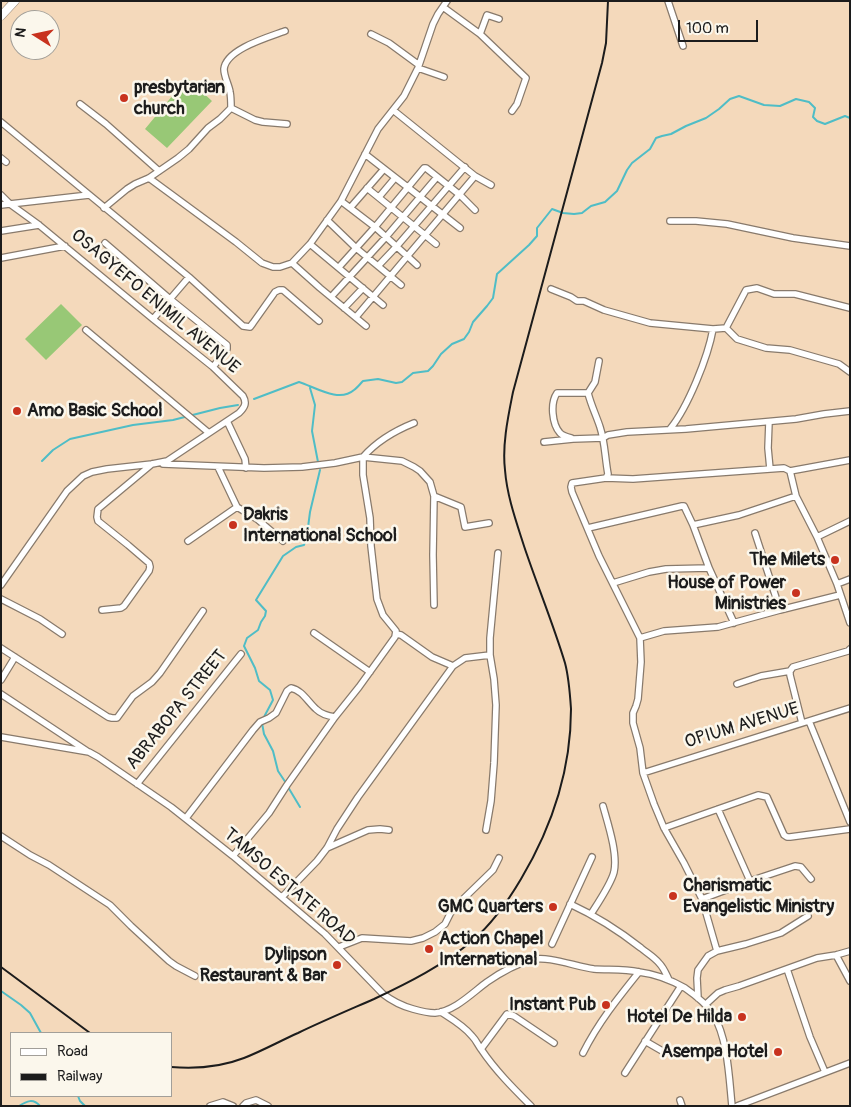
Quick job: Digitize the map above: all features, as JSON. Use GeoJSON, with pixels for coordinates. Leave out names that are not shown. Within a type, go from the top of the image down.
{"type":"FeatureCollection","features":[{"type":"Feature","properties":{"kind":"street"},"geometry":{"type":"LineString","coordinates":[[1,16],[15,1]]}},
{"type":"Feature","properties":{"kind":"street"},"geometry":{"type":"LineString","coordinates":[[668,1],[683,46]]}},
{"type":"Feature","properties":{"kind":"street"},"geometry":{"type":"LineString","coordinates":[[149,178],[262,263],[273,267],[280,267],[292,263],[310,244],[341,201],[354,179],[364,154],[378,129],[404,96],[418,66],[433,24],[445,4],[526,78],[517,104],[512,112]]}},
{"type":"Feature","properties":{"kind":"street"},"geometry":{"type":"LineString","coordinates":[[480,34],[487,15],[499,19]]}},
{"type":"Feature","properties":{"kind":"street"},"geometry":{"type":"LineString","coordinates":[[104,208],[127,189],[149,178],[178,158],[231,108],[231,94],[224,70],[229,59],[235,53],[285,31]]}},
{"type":"Feature","properties":{"kind":"street"},"geometry":{"type":"LineString","coordinates":[[371,34],[390,43],[418,66],[444,77]]}},
{"type":"Feature","properties":{"kind":"street"},"geometry":{"type":"LineString","coordinates":[[80,104],[106,124],[159,171]]}},
{"type":"Feature","properties":{"kind":"street"},"geometry":{"type":"LineString","coordinates":[[231,108],[255,120],[288,124]]}},
{"type":"Feature","properties":{"kind":"street"},"geometry":{"type":"LineString","coordinates":[[394,110],[475,176],[491,185]]}},
{"type":"Feature","properties":{"kind":"street"},"geometry":{"type":"LineString","coordinates":[[1,122],[189,277],[244,326],[250,326],[253,323],[275,292],[279,290],[283,290],[319,321]]}},
{"type":"Feature","properties":{"kind":"street"},"geometry":{"type":"LineString","coordinates":[[364,154],[460,228]]}},
{"type":"Feature","properties":{"kind":"street"},"geometry":{"type":"LineString","coordinates":[[378,266],[465,167]]}},
{"type":"Feature","properties":{"kind":"street"},"geometry":{"type":"LineString","coordinates":[[339,268],[424,168],[460,195],[475,210]]}},
{"type":"Feature","properties":{"kind":"street"},"geometry":{"type":"LineString","coordinates":[[350,208],[384,169]]}},
{"type":"Feature","properties":{"kind":"street"},"geometry":{"type":"LineString","coordinates":[[356,317],[475,176]]}},
{"type":"Feature","properties":{"kind":"street"},"geometry":{"type":"LineString","coordinates":[[331,297],[386,238],[437,177]]}},
{"type":"Feature","properties":{"kind":"street"},"geometry":{"type":"LineString","coordinates":[[379,197],[395,178]]}},
{"type":"Feature","properties":{"kind":"street"},"geometry":{"type":"LineString","coordinates":[[368,188],[436,244]]}},
{"type":"Feature","properties":{"kind":"street","name":"OSAGYEFO ENIMIL AVENUE"},"geometry":{"type":"LineString","coordinates":[[1,195],[213,366],[245,400],[244,408],[239,413],[172,458],[155,464],[118,467],[92,472],[83,476],[67,491],[1,585]]}},
{"type":"Feature","properties":{"kind":"street"},"geometry":{"type":"LineString","coordinates":[[1,205],[88,195]]}},
{"type":"Feature","properties":{"kind":"street"},"geometry":{"type":"LineString","coordinates":[[341,201],[417,264]]}},
{"type":"Feature","properties":{"kind":"street"},"geometry":{"type":"LineString","coordinates":[[328,220],[356,248],[401,285]]}},
{"type":"Feature","properties":{"kind":"street"},"geometry":{"type":"LineString","coordinates":[[670,222],[696,221],[727,224],[793,238],[850,246]]}},
{"type":"Feature","properties":{"kind":"street"},"geometry":{"type":"LineString","coordinates":[[1,232],[39,225]]}},
{"type":"Feature","properties":{"kind":"street"},"geometry":{"type":"LineString","coordinates":[[105,243],[227,345],[227,349],[213,366]]}},
{"type":"Feature","properties":{"kind":"street"},"geometry":{"type":"LineString","coordinates":[[310,244],[383,304]]}},
{"type":"Feature","properties":{"kind":"street"},"geometry":{"type":"LineString","coordinates":[[1,258],[65,246]]}},
{"type":"Feature","properties":{"kind":"street"},"geometry":{"type":"LineString","coordinates":[[292,263],[366,326]]}},
{"type":"Feature","properties":{"kind":"street"},"geometry":{"type":"LineString","coordinates":[[153,319],[189,277]]}},
{"type":"Feature","properties":{"kind":"street"},"geometry":{"type":"LineString","coordinates":[[344,308],[363,288]]}},
{"type":"Feature","properties":{"kind":"street"},"geometry":{"type":"LineString","coordinates":[[726,328],[746,290],[757,288],[774,294],[795,294],[850,308]]}},
{"type":"Feature","properties":{"kind":"street"},"geometry":{"type":"LineString","coordinates":[[551,289],[604,310],[650,323],[713,329],[726,328],[737,339],[766,348],[790,350],[839,364],[850,372]]}},
{"type":"Feature","properties":{"kind":"street"},"geometry":{"type":"LineString","coordinates":[[670,429],[679,416],[699,374],[713,329]]}},
{"type":"Feature","properties":{"kind":"street"},"geometry":{"type":"LineString","coordinates":[[86,330],[210,434]]}},
{"type":"Feature","properties":{"kind":"street"},"geometry":{"type":"LineString","coordinates":[[600,361],[595,382],[588,393],[591,407],[600,426],[603,438],[608,474],[606,478]]}},
{"type":"Feature","properties":{"kind":"street"},"geometry":{"type":"LineString","coordinates":[[573,439],[564,436],[558,430],[554,416],[554,398],[557,393],[588,393]]}},
{"type":"Feature","properties":{"kind":"street"},"geometry":{"type":"LineString","coordinates":[[544,442],[603,438],[618,433],[769,422],[850,411]]}},
{"type":"Feature","properties":{"kind":"street"},"geometry":{"type":"LineString","coordinates":[[227,421],[245,459],[246,468]]}},
{"type":"Feature","properties":{"kind":"street"},"geometry":{"type":"LineString","coordinates":[[769,422],[768,452],[770,469]]}},
{"type":"Feature","properties":{"kind":"street"},"geometry":{"type":"LineString","coordinates":[[233,856],[269,812],[335,717],[396,637],[394,629],[383,615],[377,600],[370,518],[363,475],[363,457],[382,439],[414,423]]}},
{"type":"Feature","properties":{"kind":"street"},"geometry":{"type":"LineString","coordinates":[[102,610],[124,606],[149,571],[150,566],[128,544],[98,521],[98,509],[155,464],[246,468],[302,467],[336,463],[363,457],[402,461],[414,466],[430,482],[434,496],[434,605]]}},
{"type":"Feature","properties":{"kind":"street"},"geometry":{"type":"LineString","coordinates":[[716,951],[702,899],[664,828],[643,773],[640,748],[633,722],[633,712],[638,699],[641,662],[640,638],[599,556],[572,492],[572,483],[606,478],[633,479],[784,468],[790,471],[850,460]]}},
{"type":"Feature","properties":{"kind":"street"},"geometry":{"type":"LineString","coordinates":[[218,467],[238,507],[250,514],[283,541]]}},
{"type":"Feature","properties":{"kind":"street"},"geometry":{"type":"LineString","coordinates":[[790,471],[796,496],[837,584],[850,623]]}},
{"type":"Feature","properties":{"kind":"street"},"geometry":{"type":"LineString","coordinates":[[434,496],[461,507],[465,527],[489,523]]}},
{"type":"Feature","properties":{"kind":"street"},"geometry":{"type":"LineString","coordinates":[[693,525],[739,514],[796,496]]}},
{"type":"Feature","properties":{"kind":"street"},"geometry":{"type":"LineString","coordinates":[[588,528],[682,506],[686,508],[709,568],[734,623]]}},
{"type":"Feature","properties":{"kind":"street"},"geometry":{"type":"LineString","coordinates":[[188,541],[238,507]]}},
{"type":"Feature","properties":{"kind":"street"},"geometry":{"type":"LineString","coordinates":[[817,538],[850,521]]}},
{"type":"Feature","properties":{"kind":"street"},"geometry":{"type":"LineString","coordinates":[[755,533],[780,610]]}},
{"type":"Feature","properties":{"kind":"street"},"geometry":{"type":"LineString","coordinates":[[486,830],[492,788],[496,706],[490,638],[498,553]]}},
{"type":"Feature","properties":{"kind":"street"},"geometry":{"type":"LineString","coordinates":[[613,583],[666,569],[709,568]]}},
{"type":"Feature","properties":{"kind":"street"},"geometry":{"type":"LineString","coordinates":[[837,584],[850,579]]}},
{"type":"Feature","properties":{"kind":"street"},"geometry":{"type":"LineString","coordinates":[[640,638],[664,631],[718,627],[840,595]]}},
{"type":"Feature","properties":{"kind":"street"},"geometry":{"type":"LineString","coordinates":[[1,599],[40,619],[62,634]]}},
{"type":"Feature","properties":{"kind":"street"},"geometry":{"type":"LineString","coordinates":[[1,648],[108,717],[117,718],[134,696],[160,673],[203,611]]}},
{"type":"Feature","properties":{"kind":"street"},"geometry":{"type":"LineString","coordinates":[[314,633],[370,672]]}},
{"type":"Feature","properties":{"kind":"street"},"geometry":{"type":"LineString","coordinates":[[396,634],[432,657],[453,666]]}},
{"type":"Feature","properties":{"kind":"street"},"geometry":{"type":"LineString","coordinates":[[737,684],[761,676],[790,670],[793,667],[850,649]]}},
{"type":"Feature","properties":{"kind":"street","name":"ABRABOPA STREET"},"geometry":{"type":"LineString","coordinates":[[137,784],[241,654]]}},
{"type":"Feature","properties":{"kind":"street"},"geometry":{"type":"LineString","coordinates":[[282,897],[327,848],[337,828],[453,666],[465,658],[490,655]]}},
{"type":"Feature","properties":{"kind":"street"},"geometry":{"type":"LineString","coordinates":[[1,680],[14,657]]}},
{"type":"Feature","properties":{"kind":"street"},"geometry":{"type":"LineString","coordinates":[[790,670],[802,723]]}},
{"type":"Feature","properties":{"kind":"street"},"geometry":{"type":"LineString","coordinates":[[186,818],[253,730],[260,722],[276,713],[287,691],[291,688],[297,690],[317,710],[328,716],[335,717]]}},
{"type":"Feature","properties":{"kind":"street"},"geometry":{"type":"LineString","coordinates":[[1,694],[89,752]]}},
{"type":"Feature","properties":{"kind":"street","name":"OPIUM AVENUE"},"geometry":{"type":"LineString","coordinates":[[643,773],[850,708]]}},
{"type":"Feature","properties":{"kind":"street"},"geometry":{"type":"LineString","coordinates":[[808,721],[850,822]]}},
{"type":"Feature","properties":{"kind":"street","name":"TAMSO ESTATE ROAD"},"geometry":{"type":"LineString","coordinates":[[1,737],[89,752],[98,757],[165,802],[233,856],[325,934],[372,984],[388,998],[418,1011],[441,1012]]}},
{"type":"Feature","properties":{"kind":"street"},"geometry":{"type":"LineString","coordinates":[[664,828],[758,795],[767,797],[786,837],[850,828]]}},
{"type":"Feature","properties":{"kind":"street"},"geometry":{"type":"LineString","coordinates":[[591,914],[614,872],[613,847],[603,806]]}},
{"type":"Feature","properties":{"kind":"street"},"geometry":{"type":"LineString","coordinates":[[718,809],[750,881]]}},
{"type":"Feature","properties":{"kind":"street"},"geometry":{"type":"LineString","coordinates":[[327,848],[368,830],[389,830]]}},
{"type":"Feature","properties":{"kind":"street"},"geometry":{"type":"LineString","coordinates":[[1,836],[110,905],[169,961],[195,976]]}},
{"type":"Feature","properties":{"kind":"street"},"geometry":{"type":"LineString","coordinates":[[339,948],[362,938],[411,941],[435,932],[445,924],[450,912],[493,870],[499,858]]}},
{"type":"Feature","properties":{"kind":"street"},"geometry":{"type":"LineString","coordinates":[[552,944],[592,858]]}},
{"type":"Feature","properties":{"kind":"street"},"geometry":{"type":"LineString","coordinates":[[702,899],[796,866],[801,867],[811,879]]}},
{"type":"Feature","properties":{"kind":"street"},"geometry":{"type":"LineString","coordinates":[[570,904],[610,925],[658,961],[669,980]]}},
{"type":"Feature","properties":{"kind":"street"},"geometry":{"type":"LineString","coordinates":[[698,998],[698,970],[708,956],[716,951],[781,933],[808,916]]}},
{"type":"Feature","properties":{"kind":"street"},"geometry":{"type":"LineString","coordinates":[[706,1004],[718,992],[817,958],[850,951]]}},
{"type":"Feature","properties":{"kind":"street"},"geometry":{"type":"LineString","coordinates":[[836,955],[850,981]]}},
{"type":"Feature","properties":{"kind":"street"},"geometry":{"type":"LineString","coordinates":[[441,1012],[456,1006],[499,975],[533,959],[546,959],[592,968],[639,972],[659,976],[681,986],[706,1004],[712,1013],[718,1024],[727,1056],[732,1106]]}},
{"type":"Feature","properties":{"kind":"street"},"geometry":{"type":"LineString","coordinates":[[787,969],[810,1037],[825,1072]]}},
{"type":"Feature","properties":{"kind":"street"},"geometry":{"type":"LineString","coordinates":[[583,1053],[608,1011],[639,972]]}},
{"type":"Feature","properties":{"kind":"street"},"geometry":{"type":"LineString","coordinates":[[625,1073],[681,986]]}},
{"type":"Feature","properties":{"kind":"street"},"geometry":{"type":"LineString","coordinates":[[441,1012],[457,1022],[472,1035],[481,1050],[531,1106]]}},
{"type":"Feature","properties":{"kind":"street"},"geometry":{"type":"LineString","coordinates":[[481,1050],[506,1014],[514,1016],[554,1043]]}},
{"type":"Feature","properties":{"kind":"street"},"geometry":{"type":"LineString","coordinates":[[644,1041],[664,1052]]}},
{"type":"Feature","properties":{"kind":"street"},"geometry":{"type":"LineString","coordinates":[[737,1106],[850,1063]]}},
{"type":"Feature","properties":{"kind":"street"},"geometry":{"type":"LineString","coordinates":[[244,1106],[246,1103],[256,1100],[268,1106]]}},
{"type":"Feature","properties":{"kind":"street"},"geometry":{"type":"LineString","coordinates":[[210,1106],[223,1102],[233,1106]]}},
{"type":"Feature","properties":{"kind":"green space"},"geometry":{"type":"Polygon","coordinates":[[[187,78],[212,101],[167,148],[145,129],[187,78]]]}},
{"type":"Feature","properties":{"kind":"green space"},"geometry":{"type":"Polygon","coordinates":[[[61,304],[82,325],[46,360],[25,339],[61,304]]]}},
{"type":"Feature","properties":{"kind":"waterway"},"geometry":{"type":"LineString","coordinates":[[254,399],[299,382],[327,393],[348,394],[363,381],[378,379],[396,383],[402,382],[413,373],[428,371],[441,354],[452,344],[464,339],[473,322],[493,298],[497,274],[537,236],[537,228],[552,209],[563,213],[582,213],[591,206],[605,202],[617,191],[632,163],[650,149],[656,138],[671,134],[706,118],[730,99],[739,96],[764,105],[780,106],[796,99],[809,102],[815,108],[813,117],[825,124],[845,116],[850,118]]}},
{"type":"Feature","properties":{"kind":"waterway"},"geometry":{"type":"LineString","coordinates":[[310,388],[315,405],[312,431],[318,462]]}},
{"type":"Feature","properties":{"kind":"waterway"},"geometry":{"type":"LineString","coordinates":[[42,461],[53,450],[70,439],[133,425],[173,420],[238,405]]}},
{"type":"Feature","properties":{"kind":"waterway"},"geometry":{"type":"LineString","coordinates":[[264,717],[273,700],[270,690],[259,681],[244,646],[247,638],[258,630],[265,616],[266,611],[256,600],[283,556],[296,547],[304,545],[320,470]]}},
{"type":"Feature","properties":{"kind":"waterway"},"geometry":{"type":"LineString","coordinates":[[262,723],[264,734],[273,751],[278,771],[286,783]]}},
{"type":"Feature","properties":{"kind":"waterway"},"geometry":{"type":"LineString","coordinates":[[288,787],[300,807]]}},
{"type":"Feature","properties":{"kind":"waterway"},"geometry":{"type":"LineString","coordinates":[[1,991],[30,1013],[40,1032]]}},
{"type":"Feature","properties":{"kind":"waterway"},"geometry":{"type":"LineString","coordinates":[[78,1097],[85,1106]]}},
{"type":"Feature","properties":{"kind":"waterway"},"geometry":{"type":"LineString","coordinates":[[19,1106],[30,1101],[40,1106]]}},
{"type":"Feature","properties":{"kind":"railway"},"geometry":{"type":"LineString","coordinates":[[172,1067],[208,1067],[244,1058],[387,993],[450,958],[494,919],[521,879],[542,839],[558,797],[568,754],[571,709],[569,686],[560,648],[512,508],[505,470],[505,441],[513,392],[602,63],[606,43],[608,1]]}},
{"type":"Feature","properties":{"kind":"railway"},"geometry":{"type":"LineString","coordinates":[[1,967],[89,1032]]}},
{"type":"Feature","properties":{"kind":"place","name":"presbytarian church"},"geometry":{"type":"Point","coordinates":[124,98]}},
{"type":"Feature","properties":{"kind":"place","name":"Amo Basic School"},"geometry":{"type":"Point","coordinates":[17,411]}},
{"type":"Feature","properties":{"kind":"place","name":"Dakris International School"},"geometry":{"type":"Point","coordinates":[233,525]}},
{"type":"Feature","properties":{"kind":"place","name":"The Milets"},"geometry":{"type":"Point","coordinates":[835,560]}},
{"type":"Feature","properties":{"kind":"place","name":"House of Power Ministries"},"geometry":{"type":"Point","coordinates":[796,593]}},
{"type":"Feature","properties":{"kind":"place","name":"Charismatic Evangelistic Ministry"},"geometry":{"type":"Point","coordinates":[673,896]}},
{"type":"Feature","properties":{"kind":"place","name":"GMC Quarters"},"geometry":{"type":"Point","coordinates":[553,907]}},
{"type":"Feature","properties":{"kind":"place","name":"Action Chapel International"},"geometry":{"type":"Point","coordinates":[429,949]}},
{"type":"Feature","properties":{"kind":"place","name":"Dylipson Restaurant & Bar"},"geometry":{"type":"Point","coordinates":[337,965]}},
{"type":"Feature","properties":{"kind":"place","name":"Instant Pub"},"geometry":{"type":"Point","coordinates":[606,1005]}},
{"type":"Feature","properties":{"kind":"place","name":"Hotel De Hilda"},"geometry":{"type":"Point","coordinates":[742,1017]}},
{"type":"Feature","properties":{"kind":"place","name":"Asempa Hotel"},"geometry":{"type":"Point","coordinates":[778,1052]}}]}
